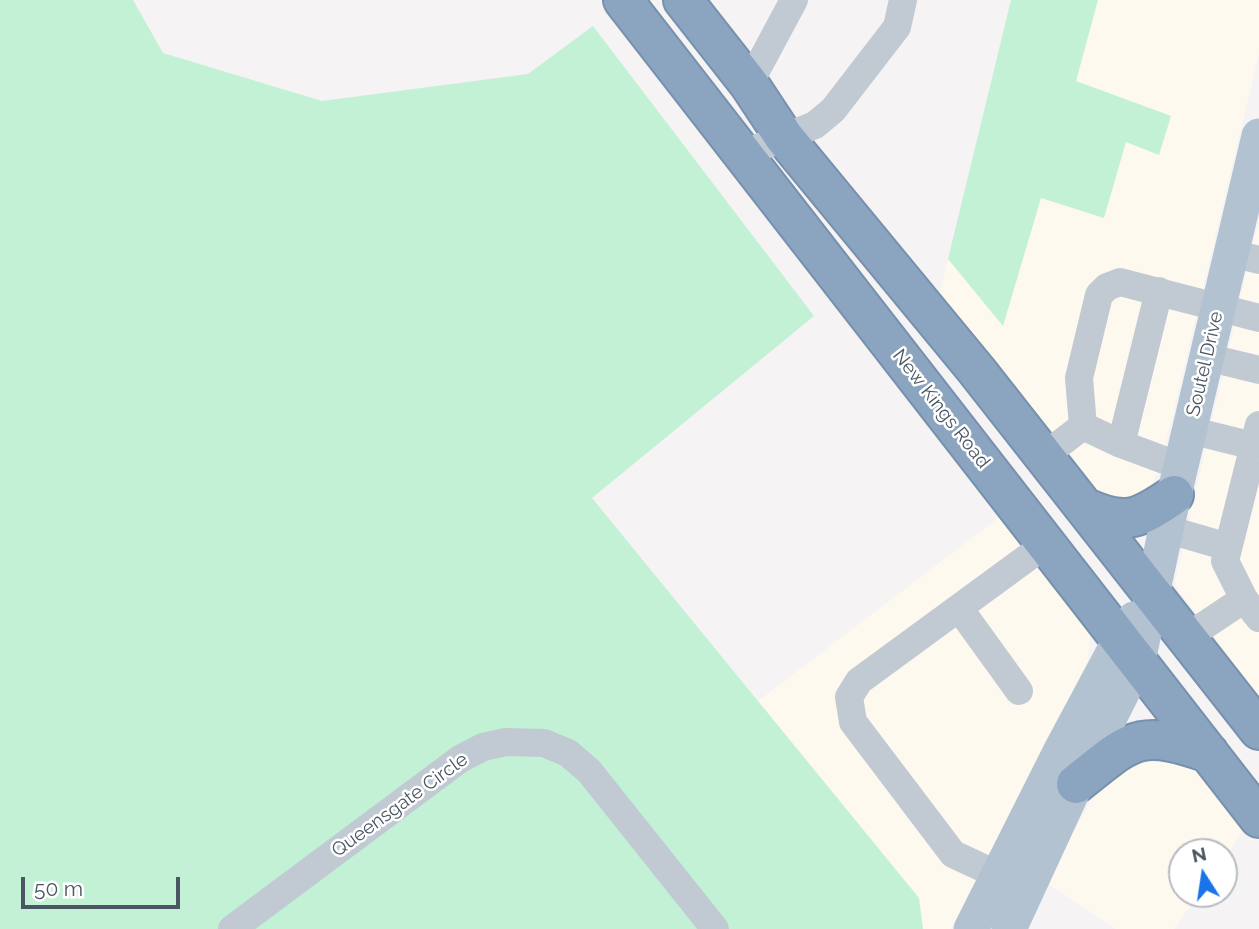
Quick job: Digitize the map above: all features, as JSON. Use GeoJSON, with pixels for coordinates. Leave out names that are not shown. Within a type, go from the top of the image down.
{"type":"FeatureCollection","features":[{"type":"Feature","properties":{"kind":"highway","name":"New Kings Road"},"geometry":{"type":"LineString","coordinates":[[623,0],[1259,818]]}},
{"type":"Feature","properties":{"kind":"highway"},"geometry":{"type":"LineString","coordinates":[[683,0],[749,83],[784,137],[1044,456],[1259,730]]}},
{"type":"Feature","properties":{"kind":"highway"},"geometry":{"type":"LineString","coordinates":[[1084,507],[1106,517],[1125,519],[1149,512],[1173,497]]}},
{"type":"Feature","properties":{"kind":"highway"},"geometry":{"type":"LineString","coordinates":[[1076,784],[1125,745],[1151,738],[1209,753]]}},
{"type":"Feature","properties":{"kind":"main road","name":"Soutel Drive"},"geometry":{"type":"LineString","coordinates":[[1009,929],[1076,784],[1152,593],[1218,309],[1245,256],[1259,136]]}},
{"type":"Feature","properties":{"kind":"main road","name":"Soutel Drive"},"geometry":{"type":"LineString","coordinates":[[971,929],[1060,752],[1129,651]]}},
{"type":"Feature","properties":{"kind":"street"},"geometry":{"type":"LineString","coordinates":[[749,83],[794,0]]}},
{"type":"Feature","properties":{"kind":"street"},"geometry":{"type":"LineString","coordinates":[[743,154],[816,125],[833,110],[897,27],[903,0]]}},
{"type":"Feature","properties":{"kind":"street"},"geometry":{"type":"LineString","coordinates":[[1083,426],[1079,378],[1099,295],[1107,287],[1120,282],[1259,318]]}},
{"type":"Feature","properties":{"kind":"street"},"geometry":{"type":"LineString","coordinates":[[1121,444],[1159,290]]}},
{"type":"Feature","properties":{"kind":"street"},"geometry":{"type":"LineString","coordinates":[[1206,357],[1259,370]]}},
{"type":"Feature","properties":{"kind":"street"},"geometry":{"type":"LineString","coordinates":[[1044,456],[1083,426]]}},
{"type":"Feature","properties":{"kind":"street"},"geometry":{"type":"LineString","coordinates":[[1083,426],[1121,444],[1173,497],[1228,547]]}},
{"type":"Feature","properties":{"kind":"street"},"geometry":{"type":"LineString","coordinates":[[1187,638],[1251,608],[1225,561],[1256,435],[1189,430]]}},
{"type":"Feature","properties":{"kind":"street"},"geometry":{"type":"LineString","coordinates":[[998,875],[953,854],[853,722],[849,697],[859,681],[1046,544]]}},
{"type":"Feature","properties":{"kind":"street"},"geometry":{"type":"LineString","coordinates":[[959,608],[1019,691]]}},
{"type":"Feature","properties":{"kind":"street","name":"Queensgate Circle"},"geometry":{"type":"LineString","coordinates":[[232,929],[460,760],[483,747],[506,742],[544,743],[568,753],[589,771],[715,929]]}},
{"type":"Feature","properties":{"kind":"shaded area"},"geometry":{"type":"Polygon","coordinates":[[[1098,0],[1259,0],[1259,54],[1160,468],[1148,493],[1112,513],[938,301],[948,259],[1003,325],[1041,197],[1126,142],[1159,154],[1171,116],[1076,81],[1098,0]]]}},
{"type":"Feature","properties":{"kind":"shaded area"},"geometry":{"type":"Polygon","coordinates":[[[1259,218],[1259,696],[1177,588],[1175,581],[1259,218]]]}},
{"type":"Feature","properties":{"kind":"shaded area"},"geometry":{"type":"Polygon","coordinates":[[[1002,515],[1090,631],[1088,661],[951,929],[923,929],[919,898],[758,701],[1002,515]]]}},
{"type":"Feature","properties":{"kind":"shaded area"},"geometry":{"type":"Polygon","coordinates":[[[1166,749],[1201,772],[1245,829],[1238,839],[1168,838],[1168,908],[1189,908],[1174,929],[1116,929],[1045,882],[1104,778],[1166,749]]]}},
{"type":"Feature","properties":{"kind":"green space"},"geometry":{"type":"Polygon","coordinates":[[[0,0],[133,0],[163,53],[322,101],[528,74],[593,26],[814,316],[592,498],[919,898],[923,929],[0,929],[0,0]]]}},
{"type":"Feature","properties":{"kind":"green space"},"geometry":{"type":"Polygon","coordinates":[[[1011,0],[1098,0],[1076,81],[1171,116],[1159,155],[1126,142],[1104,218],[1041,198],[1003,326],[948,259],[1011,0]]]}}]}
